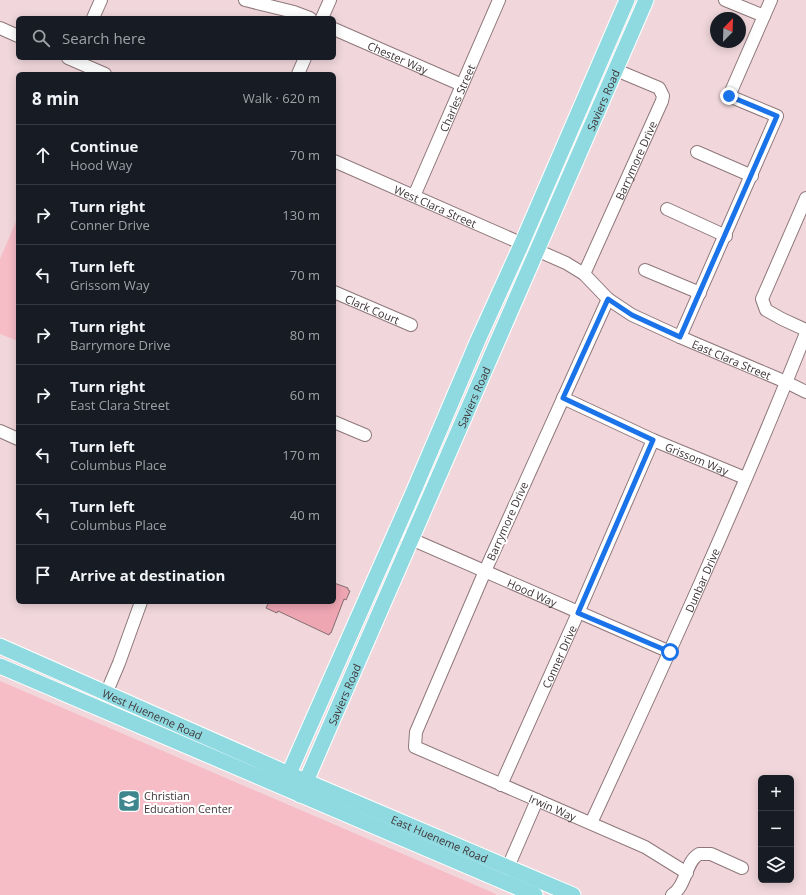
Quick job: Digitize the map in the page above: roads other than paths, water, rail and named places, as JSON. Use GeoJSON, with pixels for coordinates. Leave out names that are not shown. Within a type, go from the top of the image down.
{"type":"FeatureCollection","features":[{"type":"Feature","properties":{"kind":"main road","name":"Saviers Road"},"geometry":{"type":"LineString","coordinates":[[286,780],[627,0]]}},
{"type":"Feature","properties":{"kind":"main road","name":"Saviers Road"},"geometry":{"type":"LineString","coordinates":[[300,795],[646,0]]}},
{"type":"Feature","properties":{"kind":"main road","name":"West Hueneme Road"},"geometry":{"type":"LineString","coordinates":[[0,646],[106,692],[286,780],[300,795]]}},
{"type":"Feature","properties":{"kind":"main road","name":"West Hueneme Road"},"geometry":{"type":"LineString","coordinates":[[0,666],[100,708],[286,780],[306,780]]}},
{"type":"Feature","properties":{"kind":"main road","name":"East Hueneme Road"},"geometry":{"type":"LineString","coordinates":[[306,780],[573,895]]}},
{"type":"Feature","properties":{"kind":"main road","name":"East Hueneme Road"},"geometry":{"type":"LineString","coordinates":[[300,795],[535,895]]}},
{"type":"Feature","properties":{"kind":"street"},"geometry":{"type":"LineString","coordinates":[[94,16],[101,0]]}},
{"type":"Feature","properties":{"kind":"street"},"geometry":{"type":"LineString","coordinates":[[245,0],[305,16]]}},
{"type":"Feature","properties":{"kind":"street"},"geometry":{"type":"LineString","coordinates":[[323,16],[330,0]]}},
{"type":"Feature","properties":{"kind":"street","name":"Charles Street"},"geometry":{"type":"LineString","coordinates":[[414,196],[499,0]]}},
{"type":"Feature","properties":{"kind":"street"},"geometry":{"type":"LineString","coordinates":[[725,0],[764,16]]}},
{"type":"Feature","properties":{"kind":"street"},"geometry":{"type":"LineString","coordinates":[[680,337],[726,236],[777,116],[729,96],[772,0]]}},
{"type":"Feature","properties":{"kind":"street"},"geometry":{"type":"LineString","coordinates":[[0,28],[16,35]]}},
{"type":"Feature","properties":{"kind":"street","name":"Chester Way"},"geometry":{"type":"LineString","coordinates":[[336,30],[462,85]]}},
{"type":"Feature","properties":{"kind":"street"},"geometry":{"type":"LineString","coordinates":[[75,60],[101,72]]}},
{"type":"Feature","properties":{"kind":"street"},"geometry":{"type":"LineString","coordinates":[[299,72],[304,60]]}},
{"type":"Feature","properties":{"kind":"street","name":"Barrymore Drive"},"geometry":{"type":"LineString","coordinates":[[584,274],[663,96],[659,88],[616,70]]}},
{"type":"Feature","properties":{"kind":"street"},"geometry":{"type":"LineString","coordinates":[[697,152],[752,176]]}},
{"type":"Feature","properties":{"kind":"street","name":"West Clara Street"},"geometry":{"type":"LineString","coordinates":[[336,162],[537,250]]}},
{"type":"Feature","properties":{"kind":"street"},"geometry":{"type":"LineString","coordinates":[[806,198],[762,299],[766,310],[806,332]]}},
{"type":"Feature","properties":{"kind":"street"},"geometry":{"type":"LineString","coordinates":[[667,209],[726,236]]}},
{"type":"Feature","properties":{"kind":"street","name":"East Clara Street"},"geometry":{"type":"LineString","coordinates":[[537,250],[566,263],[584,274],[608,299],[632,315],[806,392]]}},
{"type":"Feature","properties":{"kind":"street"},"geometry":{"type":"LineString","coordinates":[[645,270],[700,293]]}},
{"type":"Feature","properties":{"kind":"street","name":"Clark Court"},"geometry":{"type":"LineString","coordinates":[[336,293],[411,326]]}},
{"type":"Feature","properties":{"kind":"street","name":"Barrymore Drive"},"geometry":{"type":"LineString","coordinates":[[415,747],[416,732],[485,571],[608,299]]}},
{"type":"Feature","properties":{"kind":"street","name":"Dunbar Drive"},"geometry":{"type":"LineString","coordinates":[[591,823],[670,652],[746,478],[806,332]]}},
{"type":"Feature","properties":{"kind":"street","name":"Grissom Way"},"geometry":{"type":"LineString","coordinates":[[563,398],[653,440],[746,478]]}},
{"type":"Feature","properties":{"kind":"street"},"geometry":{"type":"LineString","coordinates":[[336,423],[365,435]]}},
{"type":"Feature","properties":{"kind":"street"},"geometry":{"type":"LineString","coordinates":[[0,431],[16,437]]}},
{"type":"Feature","properties":{"kind":"street","name":"Conner Drive"},"geometry":{"type":"LineString","coordinates":[[501,785],[653,440]]}},
{"type":"Feature","properties":{"kind":"street","name":"Hood Way"},"geometry":{"type":"LineString","coordinates":[[395,532],[670,652]]}},
{"type":"Feature","properties":{"kind":"street"},"geometry":{"type":"LineString","coordinates":[[100,708],[141,604]]}},
{"type":"Feature","properties":{"kind":"street","name":"Irwin Way"},"geometry":{"type":"LineString","coordinates":[[415,747],[644,847],[687,873]]}},
{"type":"Feature","properties":{"kind":"street"},"geometry":{"type":"LineString","coordinates":[[502,880],[537,800]]}},
{"type":"Feature","properties":{"kind":"street"},"geometry":{"type":"LineString","coordinates":[[672,895],[683,883],[693,858],[696,855],[702,853],[711,854],[742,868]]}},
{"type":"Feature","properties":{"kind":"place","name":"Christian Education Center"},"geometry":{"type":"Point","coordinates":[129,801]}}]}
